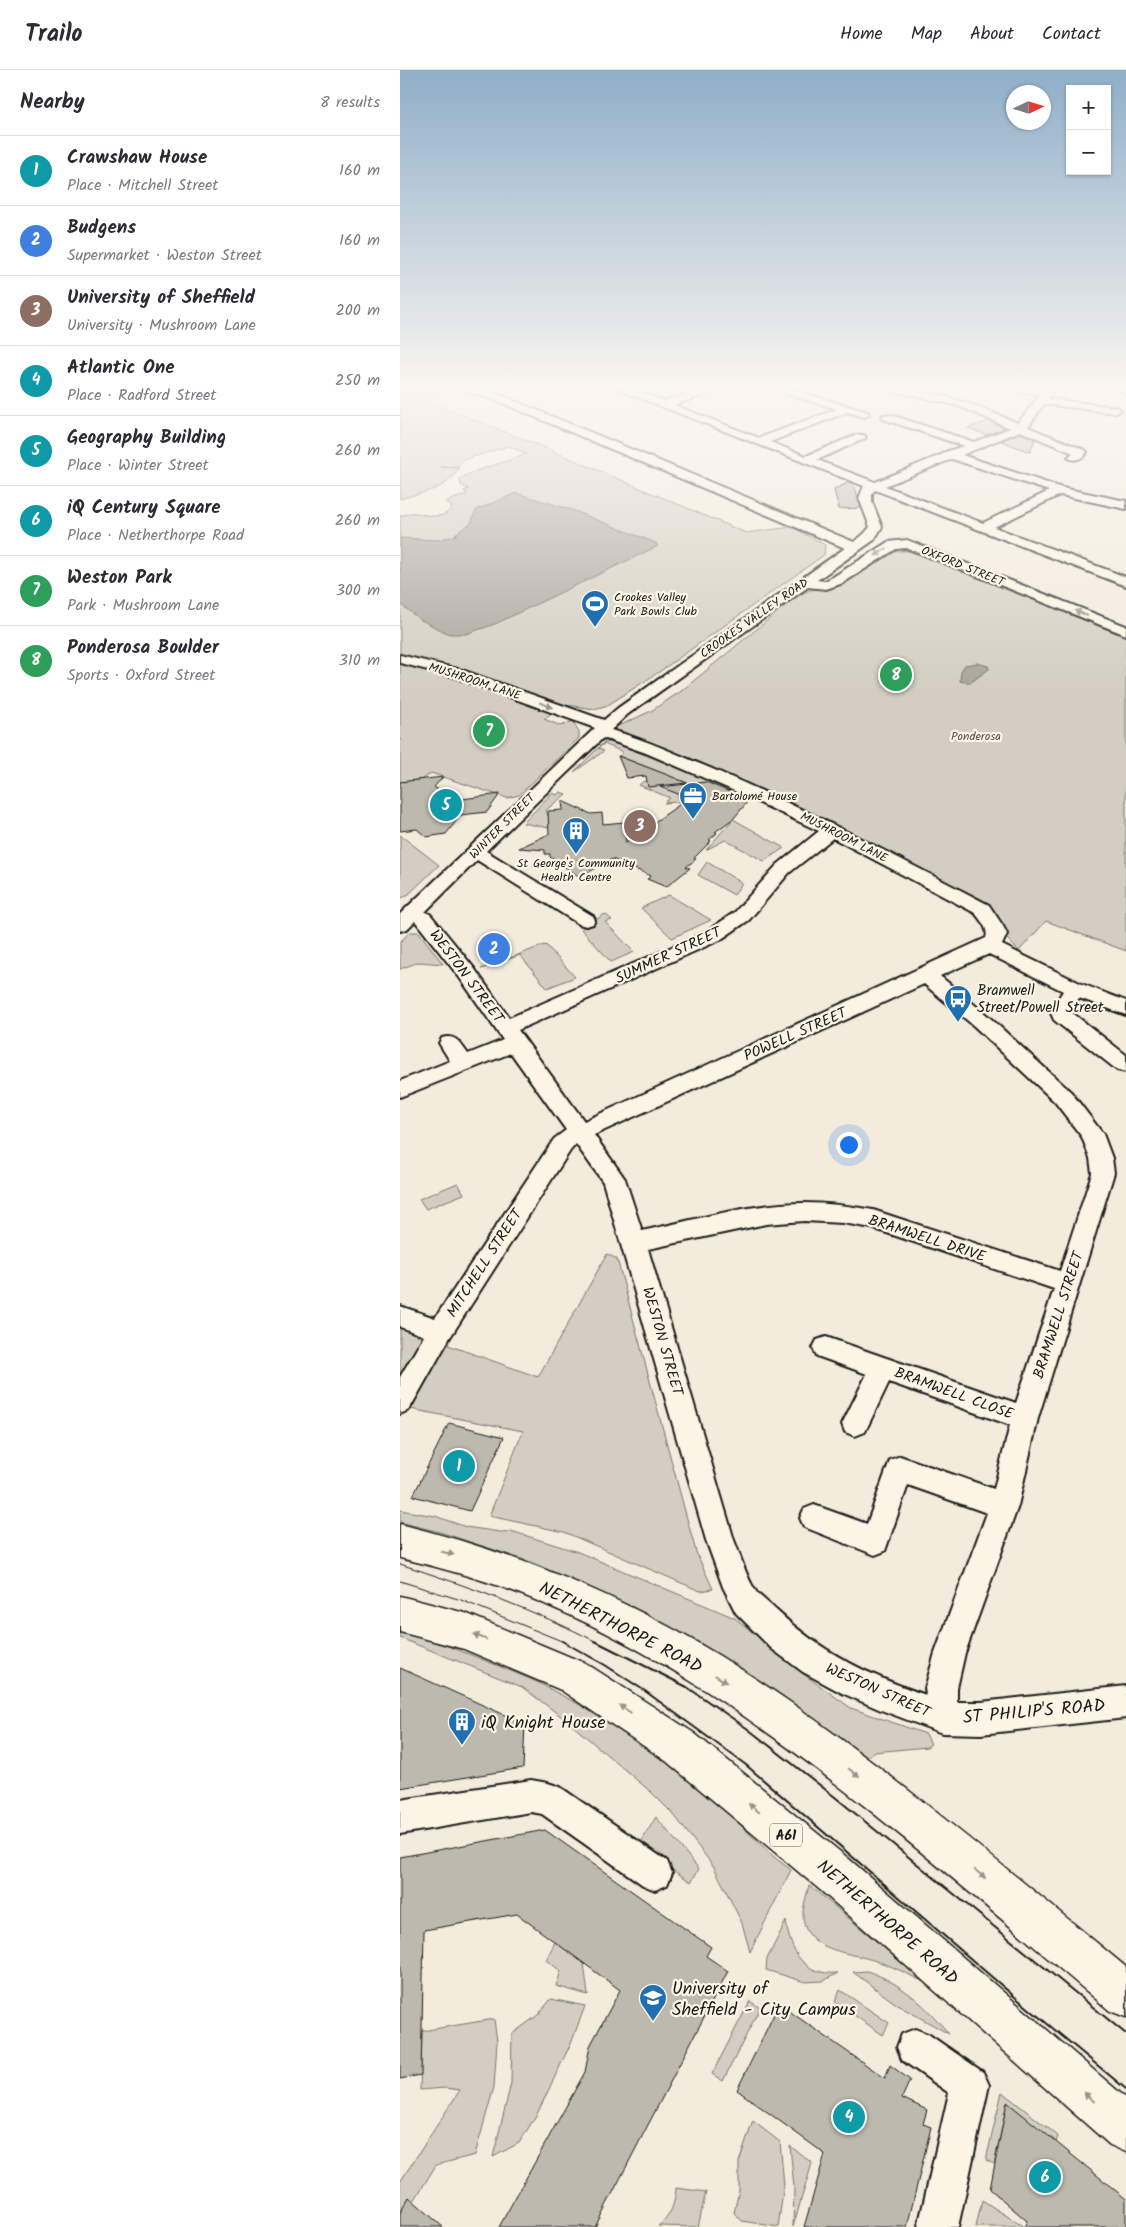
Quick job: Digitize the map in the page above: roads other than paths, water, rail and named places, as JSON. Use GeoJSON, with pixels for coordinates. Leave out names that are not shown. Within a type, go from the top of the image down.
{"type":"FeatureCollection","features":[{"type":"Feature","properties":{"kind":"highway","name":"NETHERTHORPE ROAD"},"geometry":{"type":"LineString","coordinates":[[400,1541],[472,1560],[545,1587],[654,1640],[728,1682],[765,1706],[840,1762],[994,1885],[1126,1995]]}},
{"type":"Feature","properties":{"kind":"highway","name":"NETHERTHORPE ROAD"},"geometry":{"type":"LineString","coordinates":[[400,1614],[464,1631],[574,1677],[680,1747],[834,1874],[1126,2129]]}},
{"type":"Feature","properties":{"kind":"street"},"geometry":{"type":"LineString","coordinates":[[721,490],[855,547]]}},
{"type":"Feature","properties":{"kind":"street","name":"CROOKES VALLEY ROAD"},"geometry":{"type":"LineString","coordinates":[[599,732],[628,708],[875,532],[875,523],[864,497],[869,490]]}},
{"type":"Feature","properties":{"kind":"street"},"geometry":{"type":"LineString","coordinates":[[886,490],[1126,582]]}},
{"type":"Feature","properties":{"kind":"street"},"geometry":{"type":"LineString","coordinates":[[1055,490],[1126,505]]}},
{"type":"Feature","properties":{"kind":"street"},"geometry":{"type":"LineString","coordinates":[[984,527],[1059,491]]}},
{"type":"Feature","properties":{"kind":"street","name":"OXFORD STREET"},"geometry":{"type":"LineString","coordinates":[[804,582],[826,585],[838,580],[893,545],[902,543],[922,549],[1126,631]]}},
{"type":"Feature","properties":{"kind":"street","name":"MUSHROOM LANE"},"geometry":{"type":"LineString","coordinates":[[400,659],[457,673],[599,732],[625,740],[755,793],[832,830],[982,909],[994,926],[997,934],[995,941],[989,946]]}},
{"type":"Feature","properties":{"kind":"street","name":"WINTER STREET"},"geometry":{"type":"LineString","coordinates":[[406,919],[599,732]]}},
{"type":"Feature","properties":{"kind":"street","name":"SUMMER STREET"},"geometry":{"type":"LineString","coordinates":[[400,1089],[463,1063],[587,993],[713,936],[742,916],[783,869],[832,830]]}},
{"type":"Feature","properties":{"kind":"street"},"geometry":{"type":"LineString","coordinates":[[476,852],[586,920]]}},
{"type":"Feature","properties":{"kind":"street","name":"WESTON STREET"},"geometry":{"type":"LineString","coordinates":[[406,919],[423,918],[438,935],[614,1179],[720,1540],[738,1587],[747,1603],[783,1638],[814,1661],[892,1700],[942,1718]]}},
{"type":"Feature","properties":{"kind":"street"},"geometry":{"type":"LineString","coordinates":[[989,946],[1075,988],[1126,1008]]}},
{"type":"Feature","properties":{"kind":"street","name":"POWELL STREET"},"geometry":{"type":"LineString","coordinates":[[579,1132],[989,946]]}},
{"type":"Feature","properties":{"kind":"street","name":"BRAMWELL STREET"},"geometry":{"type":"LineString","coordinates":[[926,975],[981,1021],[1063,1097],[1092,1134],[1101,1158],[1103,1174],[1025,1418],[1004,1506],[950,1653],[941,1688],[942,1718]]}},
{"type":"Feature","properties":{"kind":"street"},"geometry":{"type":"LineString","coordinates":[[1075,988],[1060,1011],[1061,1015],[1124,1065]]}},
{"type":"Feature","properties":{"kind":"street"},"geometry":{"type":"LineString","coordinates":[[450,1043],[463,1063]]}},
{"type":"Feature","properties":{"kind":"street","name":"MITCHELL STREET"},"geometry":{"type":"LineString","coordinates":[[400,1402],[440,1331],[562,1145],[579,1132]]}},
{"type":"Feature","properties":{"kind":"street","name":"BRAMWELL DRIVE"},"geometry":{"type":"LineString","coordinates":[[634,1242],[766,1215],[804,1212],[843,1214],[873,1219],[1068,1284]]}},
{"type":"Feature","properties":{"kind":"street"},"geometry":{"type":"LineString","coordinates":[[400,1316],[440,1331]]}},
{"type":"Feature","properties":{"kind":"street","name":"BRAMWELL CLOSE"},"geometry":{"type":"LineString","coordinates":[[826,1348],[1025,1418]]}},
{"type":"Feature","properties":{"kind":"street","name":"BRAMWELL CLOSE"},"geometry":{"type":"LineString","coordinates":[[855,1424],[883,1368]]}},
{"type":"Feature","properties":{"kind":"street"},"geometry":{"type":"LineString","coordinates":[[814,1518],[875,1541],[900,1469],[1004,1506]]}},
{"type":"Feature","properties":{"kind":"street","name":"ST PHILIP'S ROAD"},"geometry":{"type":"LineString","coordinates":[[942,1718],[981,1718],[1126,1702]]}},
{"type":"Feature","properties":{"kind":"street"},"geometry":{"type":"LineString","coordinates":[[400,1817],[531,1796],[548,1799],[655,1874]]}},
{"type":"Feature","properties":{"kind":"street"},"geometry":{"type":"LineString","coordinates":[[915,2047],[970,2085],[938,2227]]}},
{"type":"Feature","properties":{"kind":"tram line"},"geometry":{"type":"LineString","coordinates":[[400,1564],[500,1599],[549,1619],[597,1642]]}},
{"type":"Feature","properties":{"kind":"tram line"},"geometry":{"type":"LineString","coordinates":[[400,1581],[461,1600],[563,1642]]}},
{"type":"Feature","properties":{"kind":"tram line"},"geometry":{"type":"LineString","coordinates":[[563,1642],[605,1665],[645,1691],[746,1765],[1015,1997],[1126,2089]]}},
{"type":"Feature","properties":{"kind":"tram line"},"geometry":{"type":"LineString","coordinates":[[597,1642],[687,1687],[748,1729],[835,1797],[1126,2034]]}},
{"type":"Feature","properties":{"kind":"place","name":"Crookes Valley Park Bowls Club"},"geometry":{"type":"Point","coordinates":[595,628]}},
{"type":"Feature","properties":{"kind":"place","name":"Ponderosa Boulder"},"geometry":{"type":"Point","coordinates":[896,675]}},
{"type":"Feature","properties":{"kind":"place","name":"Weston Park"},"geometry":{"type":"Point","coordinates":[489,731]}},
{"type":"Feature","properties":{"kind":"place","name":"Geography Building"},"geometry":{"type":"Point","coordinates":[446,805]}},
{"type":"Feature","properties":{"kind":"place","name":"Bartolomé House"},"geometry":{"type":"Point","coordinates":[693,820]}},
{"type":"Feature","properties":{"kind":"place","name":"University of Sheffield"},"geometry":{"type":"Point","coordinates":[640,826]}},
{"type":"Feature","properties":{"kind":"place","name":"St George's Community Health Centre"},"geometry":{"type":"Point","coordinates":[576,855]}},
{"type":"Feature","properties":{"kind":"place","name":"Budgens"},"geometry":{"type":"Point","coordinates":[494,949]}},
{"type":"Feature","properties":{"kind":"place","name":"Bramwell Street/Powell Street"},"geometry":{"type":"Point","coordinates":[958,1023]}},
{"type":"Feature","properties":{"kind":"place","name":"Crawshaw House"},"geometry":{"type":"Point","coordinates":[459,1466]}},
{"type":"Feature","properties":{"kind":"place","name":"iQ Knight House"},"geometry":{"type":"Point","coordinates":[462,1746]}},
{"type":"Feature","properties":{"kind":"place","name":"University of Sheffield - City Campus"},"geometry":{"type":"Point","coordinates":[653,2022]}},
{"type":"Feature","properties":{"kind":"place","name":"Atlantic One"},"geometry":{"type":"Point","coordinates":[849,2117]}},
{"type":"Feature","properties":{"kind":"place","name":"iQ Century Square"},"geometry":{"type":"Point","coordinates":[1045,2177]}},
{"type":"Feature","properties":{"kind":"park label","name":"Ponderosa"},"geometry":{"type":"Point","coordinates":[976,736]}}]}
